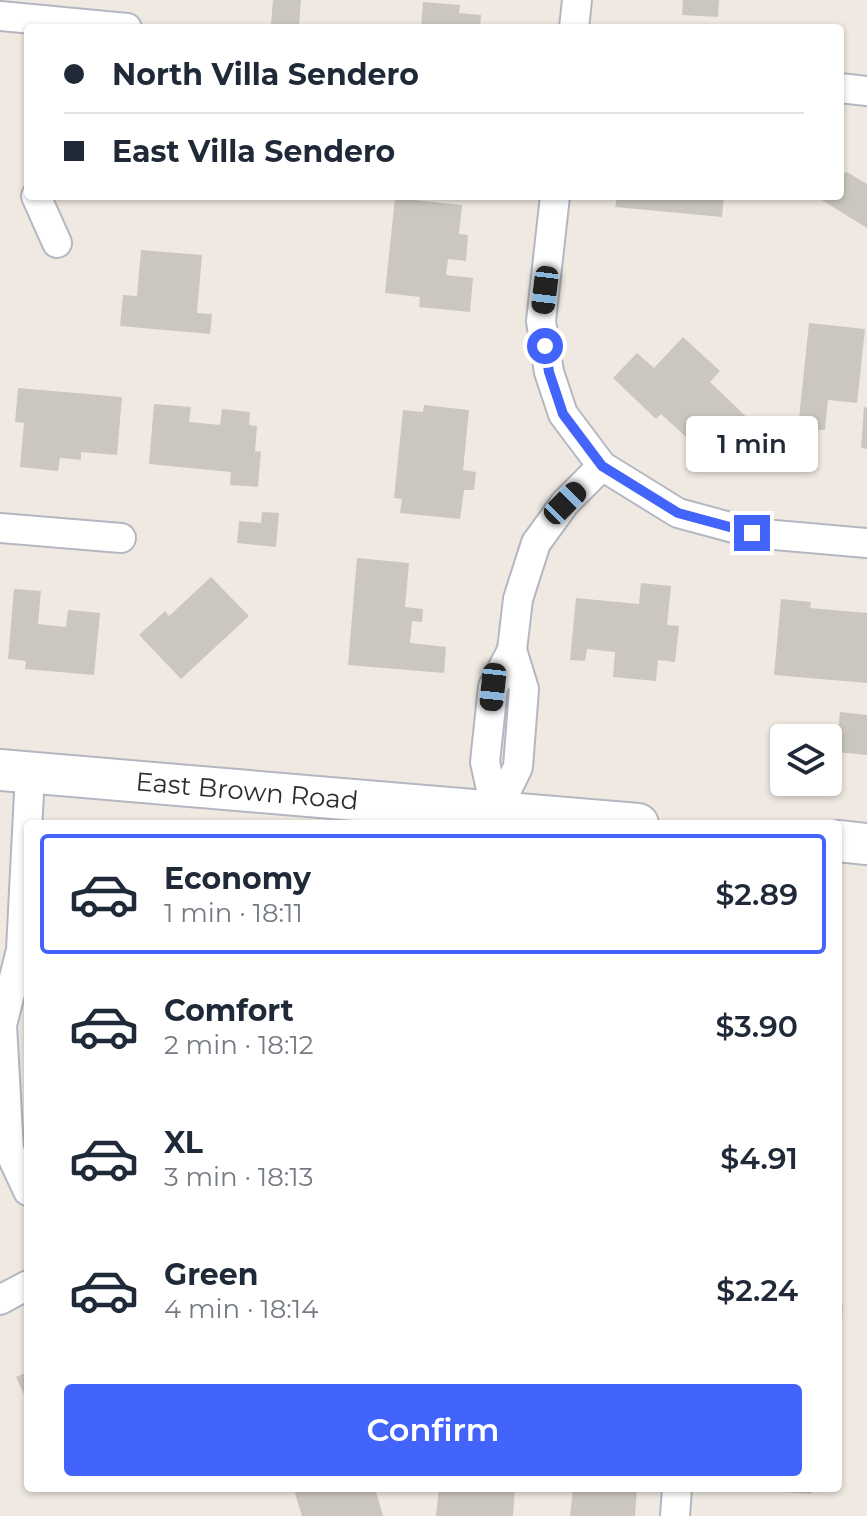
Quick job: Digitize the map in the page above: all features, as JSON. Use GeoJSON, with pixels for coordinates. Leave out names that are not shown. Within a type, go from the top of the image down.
{"type":"FeatureCollection","features":[{"type":"Feature","properties":{"kind":"main road","name":"East Brown Road"},"geometry":{"type":"LineString","coordinates":[[15,772],[591,820]]}},
{"type":"Feature","properties":{"kind":"main road"},"geometry":{"type":"LineString","coordinates":[[842,841],[867,844]]}},
{"type":"Feature","properties":{"kind":"street"},"geometry":{"type":"LineString","coordinates":[[574,24],[577,0]]}},
{"type":"Feature","properties":{"kind":"street"},"geometry":{"type":"LineString","coordinates":[[0,16],[50,24]]}},
{"type":"Feature","properties":{"kind":"street"},"geometry":{"type":"LineString","coordinates":[[844,88],[867,91]]}},
{"type":"Feature","properties":{"kind":"street"},"geometry":{"type":"LineString","coordinates":[[38,200],[57,243]]}},
{"type":"Feature","properties":{"kind":"street"},"geometry":{"type":"LineString","coordinates":[[555,200],[541,321],[549,372],[563,414],[602,466],[678,513],[752,533],[867,543]]}},
{"type":"Feature","properties":{"kind":"street"},"geometry":{"type":"LineString","coordinates":[[496,812],[518,767],[524,689],[512,650],[518,599],[536,543],[565,503],[602,466]]}},
{"type":"Feature","properties":{"kind":"street"},"geometry":{"type":"LineString","coordinates":[[0,528],[121,538]]}},
{"type":"Feature","properties":{"kind":"street"},"geometry":{"type":"LineString","coordinates":[[15,772],[21,950],[2,1025],[9,1150],[24,1182]]}},
{"type":"Feature","properties":{"kind":"street"},"geometry":{"type":"LineString","coordinates":[[0,1300],[24,1287]]}},
{"type":"Feature","properties":{"kind":"street"},"geometry":{"type":"LineString","coordinates":[[675,1516],[677,1492]]}},
{"type":"Feature","properties":{"kind":"building"},"geometry":{"type":"Polygon","coordinates":[[[273,0],[301,0],[299,24],[271,24],[273,0]]]}},
{"type":"Feature","properties":{"kind":"building"},"geometry":{"type":"Polygon","coordinates":[[[683,0],[719,0],[718,17],[682,15],[683,0]]]}},
{"type":"Feature","properties":{"kind":"building"},"geometry":{"type":"Polygon","coordinates":[[[423,2],[460,5],[459,13],[481,15],[480,24],[421,24],[423,2]]]}},
{"type":"Feature","properties":{"kind":"building"},"geometry":{"type":"Polygon","coordinates":[[[847,172],[867,184],[867,228],[822,200],[844,200],[844,173],[847,172]]]}},
{"type":"Feature","properties":{"kind":"building"},"geometry":{"type":"Polygon","coordinates":[[[395,200],[462,205],[459,234],[468,235],[466,261],[448,259],[446,275],[473,278],[470,312],[419,307],[420,297],[385,293],[395,200]]]}},
{"type":"Feature","properties":{"kind":"building"},"geometry":{"type":"Polygon","coordinates":[[[616,200],[724,200],[722,217],[615,207],[616,200]]]}},
{"type":"Feature","properties":{"kind":"building"},"geometry":{"type":"Polygon","coordinates":[[[141,250],[202,255],[197,313],[212,314],[210,334],[120,326],[123,295],[137,296],[141,250]]]}},
{"type":"Feature","properties":{"kind":"building"},"geometry":{"type":"Polygon","coordinates":[[[809,323],[865,329],[857,403],[828,400],[825,430],[798,428],[809,323]]]}},
{"type":"Feature","properties":{"kind":"building"},"geometry":{"type":"Polygon","coordinates":[[[683,337],[720,371],[710,382],[757,427],[719,467],[661,414],[656,419],[613,378],[637,353],[654,368],[683,337]]]}},
{"type":"Feature","properties":{"kind":"building"},"geometry":{"type":"Polygon","coordinates":[[[18,388],[122,397],[117,455],[81,452],[81,460],[60,458],[58,471],[20,467],[24,423],[15,422],[18,388]]]}},
{"type":"Feature","properties":{"kind":"building"},"geometry":{"type":"Polygon","coordinates":[[[154,404],[191,407],[189,422],[220,425],[222,409],[250,412],[249,425],[257,426],[255,451],[261,452],[258,487],[230,485],[231,472],[149,464],[154,404]]]}},
{"type":"Feature","properties":{"kind":"building"},"geometry":{"type":"Polygon","coordinates":[[[424,405],[469,410],[463,470],[476,472],[474,490],[464,490],[460,519],[400,513],[402,499],[394,498],[403,410],[423,412],[424,405]]]}},
{"type":"Feature","properties":{"kind":"building"},"geometry":{"type":"Polygon","coordinates":[[[864,407],[867,408],[867,449],[861,448],[864,407]]]}},
{"type":"Feature","properties":{"kind":"building"},"geometry":{"type":"Polygon","coordinates":[[[262,512],[279,513],[276,547],[237,543],[239,521],[261,523],[262,512]]]}},
{"type":"Feature","properties":{"kind":"building"},"geometry":{"type":"Polygon","coordinates":[[[357,558],[409,563],[405,607],[423,609],[422,622],[412,621],[410,643],[446,647],[444,673],[348,665],[357,558]]]}},
{"type":"Feature","properties":{"kind":"building"},"geometry":{"type":"Polygon","coordinates":[[[211,577],[249,616],[181,679],[139,635],[165,611],[169,616],[211,577]]]}},
{"type":"Feature","properties":{"kind":"building"},"geometry":{"type":"Polygon","coordinates":[[[641,583],[671,586],[667,625],[679,626],[675,662],[658,660],[656,681],[613,677],[615,652],[587,649],[585,661],[570,660],[576,598],[639,604],[641,583]]]}},
{"type":"Feature","properties":{"kind":"building"},"geometry":{"type":"Polygon","coordinates":[[[14,589],[41,591],[38,624],[66,627],[68,610],[100,613],[94,675],[25,669],[26,661],[8,659],[14,589]]]}},
{"type":"Feature","properties":{"kind":"building"},"geometry":{"type":"Polygon","coordinates":[[[781,599],[811,602],[810,608],[867,613],[867,683],[774,675],[781,599]]]}},
{"type":"Feature","properties":{"kind":"building"},"geometry":{"type":"Polygon","coordinates":[[[840,712],[867,715],[867,755],[842,753],[842,724],[839,724],[840,712]]]}},
{"type":"Feature","properties":{"kind":"building"},"geometry":{"type":"Polygon","coordinates":[[[24,1374],[24,1394],[16,1377],[24,1374]]]}},
{"type":"Feature","properties":{"kind":"building"},"geometry":{"type":"Polygon","coordinates":[[[295,1492],[376,1492],[383,1516],[302,1516],[295,1492]]]}},
{"type":"Feature","properties":{"kind":"building"},"geometry":{"type":"Polygon","coordinates":[[[439,1492],[515,1492],[513,1516],[436,1516],[439,1492]]]}},
{"type":"Feature","properties":{"kind":"building"},"geometry":{"type":"Polygon","coordinates":[[[573,1492],[637,1492],[635,1516],[570,1516],[573,1492]]]}},
{"type":"Feature","properties":{"kind":"route"},"geometry":{"type":"LineString","coordinates":[[545,346],[549,372],[563,414],[602,466],[678,513],[752,533]]}}]}
